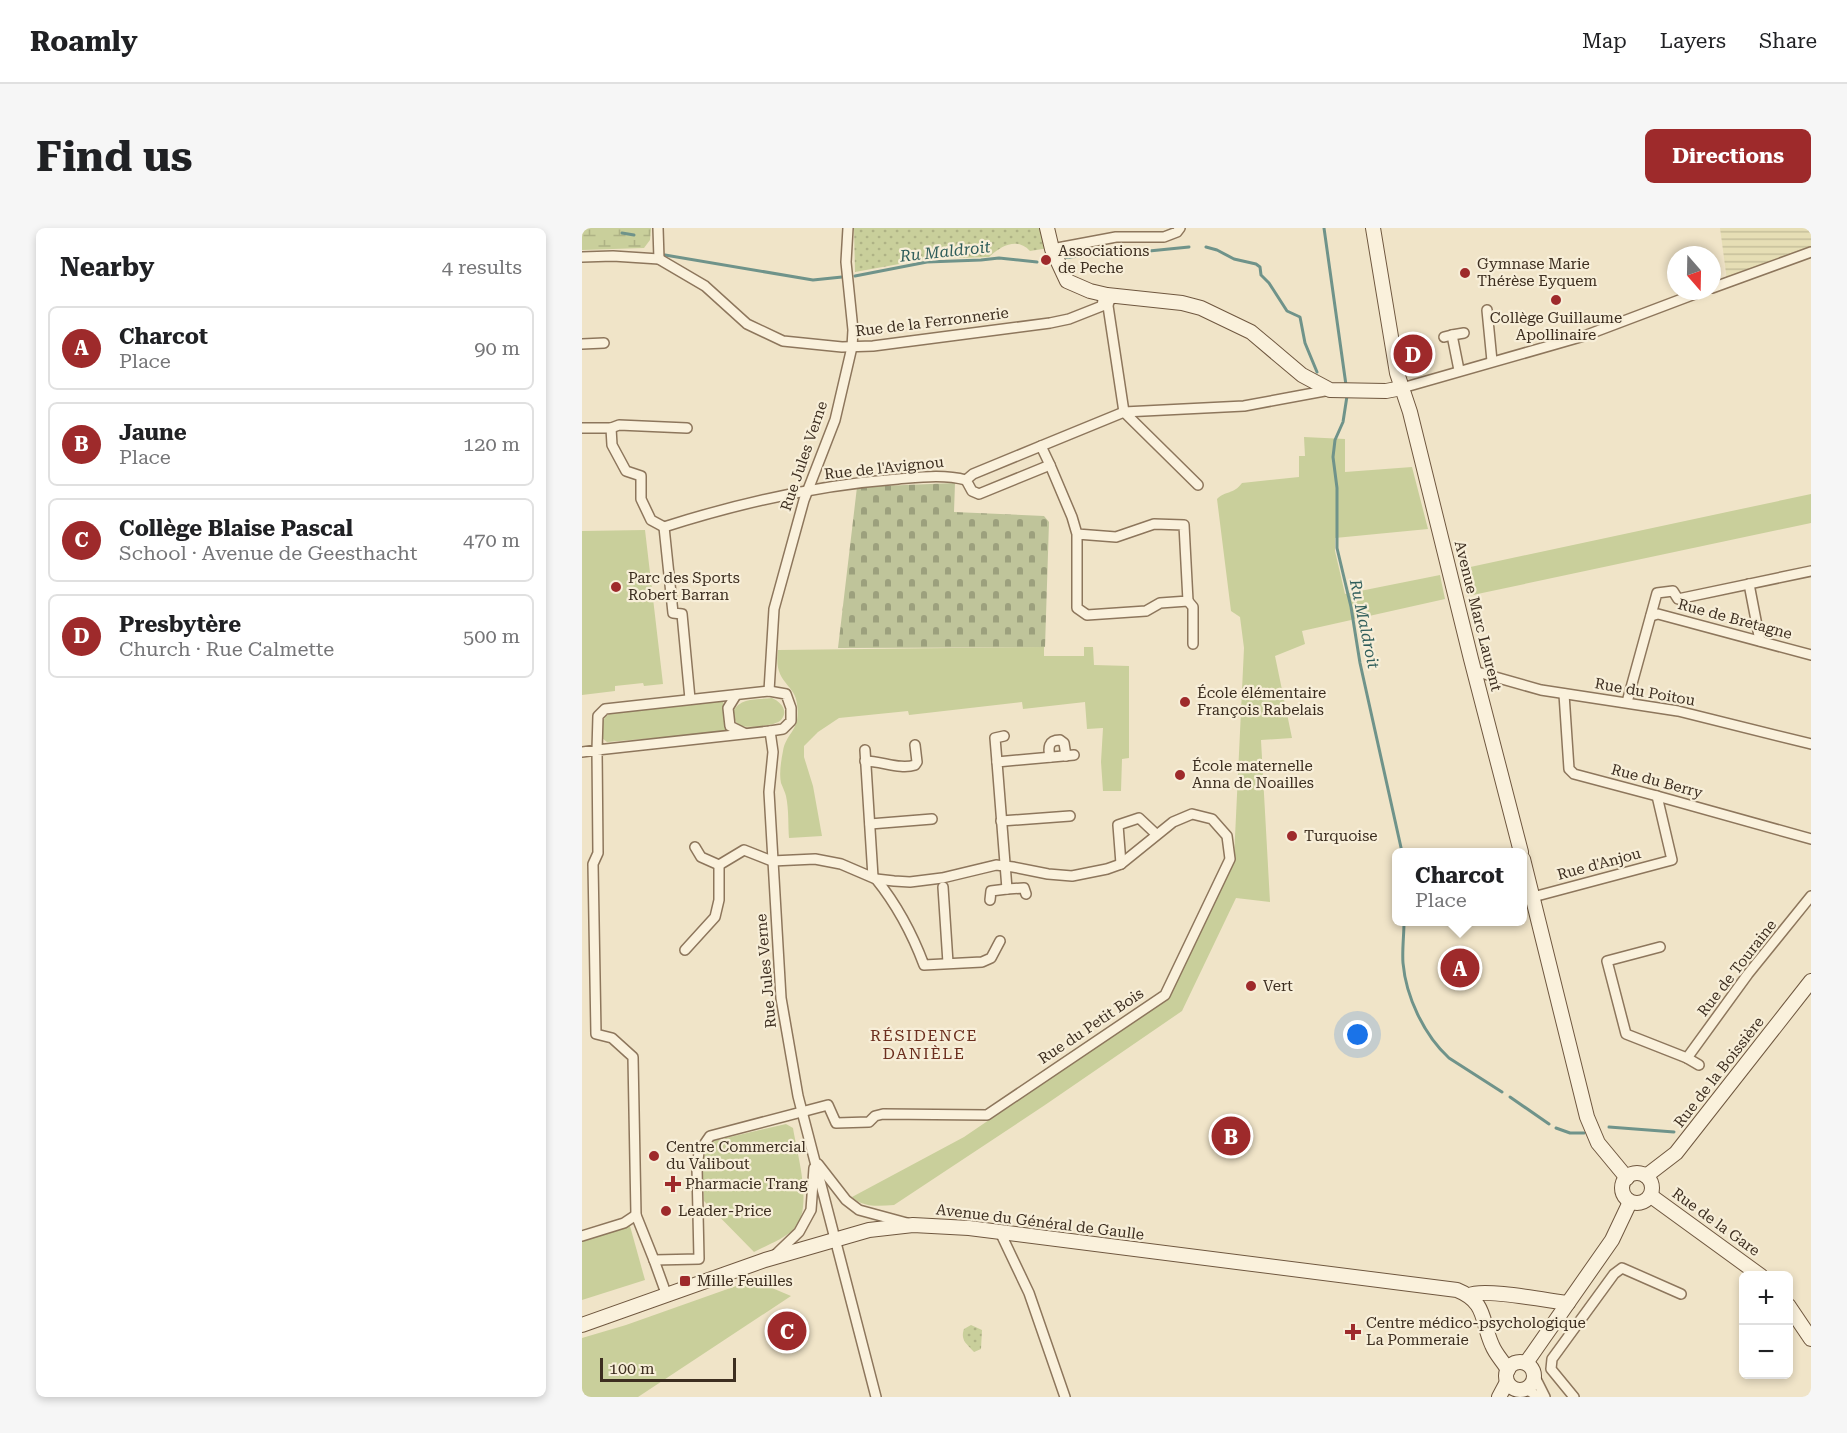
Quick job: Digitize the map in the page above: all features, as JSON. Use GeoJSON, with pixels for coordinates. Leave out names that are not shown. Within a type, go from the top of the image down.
{"type":"FeatureCollection","features":[{"type":"Feature","properties":{"kind":"street"},"geometry":{"type":"LineString","coordinates":[[582,257],[614,256],[659,259],[658,228]]}},
{"type":"Feature","properties":{"kind":"street","name":"Rue Jules Verne"},"geometry":{"type":"LineString","coordinates":[[769,691],[774,609],[807,491],[835,420],[852,347],[853,330],[846,262],[848,228]]}},
{"type":"Feature","properties":{"kind":"street"},"geometry":{"type":"LineString","coordinates":[[1047,228],[1052,249],[1067,281],[1100,293],[1182,303],[1201,308],[1251,332],[1302,375],[1330,390]]}},
{"type":"Feature","properties":{"kind":"street"},"geometry":{"type":"LineString","coordinates":[[1052,249],[1116,237],[1164,237],[1177,232],[1180,228]]}},
{"type":"Feature","properties":{"kind":"street","name":"Avenue Marc Laurent"},"geometry":{"type":"LineString","coordinates":[[1372,228],[1397,373],[1520,848]]}},
{"type":"Feature","properties":{"kind":"street"},"geometry":{"type":"LineString","coordinates":[[1721,285],[1811,252]]}},
{"type":"Feature","properties":{"kind":"street","name":"Rue de la Ferronnerie"},"geometry":{"type":"LineString","coordinates":[[659,259],[705,286],[747,324],[783,341],[852,347],[1050,323],[1070,319],[1089,311]]}},
{"type":"Feature","properties":{"kind":"street"},"geometry":{"type":"LineString","coordinates":[[1089,311],[1102,306],[1103,300],[1100,293]]}},
{"type":"Feature","properties":{"kind":"street"},"geometry":{"type":"LineString","coordinates":[[1117,296],[1109,301],[1110,321],[1124,412],[1198,484]]}},
{"type":"Feature","properties":{"kind":"street"},"geometry":{"type":"LineString","coordinates":[[966,480],[973,474],[993,465],[1124,412],[1244,406],[1330,390],[1386,391],[1402,388],[1584,336],[1679,300]]}},
{"type":"Feature","properties":{"kind":"street"},"geometry":{"type":"LineString","coordinates":[[1487,310],[1492,361]]}},
{"type":"Feature","properties":{"kind":"street"},"geometry":{"type":"LineString","coordinates":[[1089,311],[1102,314],[1110,321]]}},
{"type":"Feature","properties":{"kind":"street"},"geometry":{"type":"LineString","coordinates":[[1459,370],[1448,336],[1464,333]]}},
{"type":"Feature","properties":{"kind":"street"},"geometry":{"type":"LineString","coordinates":[[582,344],[604,343]]}},
{"type":"Feature","properties":{"kind":"street"},"geometry":{"type":"LineString","coordinates":[[582,428],[610,428],[619,425],[687,428]]}},
{"type":"Feature","properties":{"kind":"street"},"geometry":{"type":"LineString","coordinates":[[610,428],[612,445],[626,471],[641,476],[641,499],[651,520],[664,527],[673,613],[682,614],[690,699]]}},
{"type":"Feature","properties":{"kind":"street"},"geometry":{"type":"LineString","coordinates":[[1041,446],[1072,517],[1077,534],[1077,608],[1087,615],[1146,611],[1160,603],[1188,602]]}},
{"type":"Feature","properties":{"kind":"street","name":"Rue de l'Avignou"},"geometry":{"type":"LineString","coordinates":[[664,527],[807,491],[861,482],[951,476],[966,480],[972,491],[979,494],[1050,465]]}},
{"type":"Feature","properties":{"kind":"street"},"geometry":{"type":"LineString","coordinates":[[1077,534],[1116,537],[1154,524],[1184,525],[1188,602],[1192,607],[1193,644]]}},
{"type":"Feature","properties":{"kind":"street"},"geometry":{"type":"LineString","coordinates":[[1678,599],[1811,572]]}},
{"type":"Feature","properties":{"kind":"street"},"geometry":{"type":"LineString","coordinates":[[1749,584],[1760,641]]}},
{"type":"Feature","properties":{"kind":"street"},"geometry":{"type":"LineString","coordinates":[[1627,702],[1657,593],[1673,591],[1678,599],[1673,618]]}},
{"type":"Feature","properties":{"kind":"street","name":"Rue de Bretagne"},"geometry":{"type":"LineString","coordinates":[[1651,616],[1658,614],[1811,655]]}},
{"type":"Feature","properties":{"kind":"street","name":"Rue du Poitou"},"geometry":{"type":"LineString","coordinates":[[1474,671],[1526,687],[1678,711],[1811,744]]}},
{"type":"Feature","properties":{"kind":"street"},"geometry":{"type":"LineString","coordinates":[[582,752],[597,750],[745,733],[770,731],[783,729],[791,721],[791,708],[786,694],[769,691],[605,709],[598,716],[597,750],[598,853],[594,864],[596,1034],[612,1038],[633,1057],[636,1215],[667,1296]]}},
{"type":"Feature","properties":{"kind":"street","name":"Rue du Berry"},"geometry":{"type":"LineString","coordinates":[[1564,694],[1569,769],[1574,774],[1811,839]]}},
{"type":"Feature","properties":{"kind":"street"},"geometry":{"type":"LineString","coordinates":[[736,696],[728,708],[730,726],[745,733]]}},
{"type":"Feature","properties":{"kind":"street","name":"Rue Jules Verne"},"geometry":{"type":"LineString","coordinates":[[770,731],[773,752],[769,787],[772,861],[781,998],[802,1112],[876,1397]]}},
{"type":"Feature","properties":{"kind":"street"},"geometry":{"type":"LineString","coordinates":[[1004,736],[995,738],[1007,889]]}},
{"type":"Feature","properties":{"kind":"street"},"geometry":{"type":"LineString","coordinates":[[997,762],[1070,756],[1064,743],[1055,740],[1050,742],[1048,747],[1050,757]]}},
{"type":"Feature","properties":{"kind":"street"},"geometry":{"type":"LineString","coordinates":[[915,745],[917,762],[915,765]]}},
{"type":"Feature","properties":{"kind":"street"},"geometry":{"type":"LineString","coordinates":[[865,750],[874,878],[892,898],[915,940],[924,965],[982,962],[991,958],[1000,941]]}},
{"type":"Feature","properties":{"kind":"street"},"geometry":{"type":"LineString","coordinates":[[866,761],[926,768]]}},
{"type":"Feature","properties":{"kind":"street","name":"Rue d'Anjou"},"geometry":{"type":"LineString","coordinates":[[1533,897],[1672,860],[1657,796]]}},
{"type":"Feature","properties":{"kind":"street","name":"Rue du Petit Bois"},"geometry":{"type":"LineString","coordinates":[[772,861],[815,859],[841,864],[874,878],[910,882],[942,878],[996,865],[1072,876],[1120,864],[1173,822],[1192,814],[1212,819],[1227,836],[1230,859],[1165,994],[987,1115],[883,1114],[875,1116],[869,1122],[836,1123],[828,1105],[802,1112]]}},
{"type":"Feature","properties":{"kind":"street"},"geometry":{"type":"LineString","coordinates":[[1001,821],[1070,816]]}},
{"type":"Feature","properties":{"kind":"street"},"geometry":{"type":"LineString","coordinates":[[1120,864],[1118,825],[1138,818],[1156,834]]}},
{"type":"Feature","properties":{"kind":"street"},"geometry":{"type":"LineString","coordinates":[[870,824],[932,819]]}},
{"type":"Feature","properties":{"kind":"street"},"geometry":{"type":"LineString","coordinates":[[695,847],[701,857],[719,865]]}},
{"type":"Feature","properties":{"kind":"street"},"geometry":{"type":"LineString","coordinates":[[719,865],[744,850],[772,861]]}},
{"type":"Feature","properties":{"kind":"street"},"geometry":{"type":"LineString","coordinates":[[582,865],[594,864]]}},
{"type":"Feature","properties":{"kind":"street"},"geometry":{"type":"LineString","coordinates":[[685,950],[715,917],[719,900],[719,865]]}},
{"type":"Feature","properties":{"kind":"street"},"geometry":{"type":"LineString","coordinates":[[1527,874],[1587,1117],[1598,1143],[1627,1178]]}},
{"type":"Feature","properties":{"kind":"street"},"geometry":{"type":"LineString","coordinates":[[892,898],[894,881]]}},
{"type":"Feature","properties":{"kind":"street"},"geometry":{"type":"LineString","coordinates":[[943,887],[948,963]]}},
{"type":"Feature","properties":{"kind":"street"},"geometry":{"type":"LineString","coordinates":[[990,900],[991,891],[1024,888],[1026,894]]}},
{"type":"Feature","properties":{"kind":"street","name":"Rue de Touraine"},"geometry":{"type":"LineString","coordinates":[[1687,1058],[1748,974],[1811,896]]}},
{"type":"Feature","properties":{"kind":"street"},"geometry":{"type":"LineString","coordinates":[[1660,947],[1607,961],[1626,1034],[1699,1065]]}},
{"type":"Feature","properties":{"kind":"street","name":"Rue de la Boissière"},"geometry":{"type":"LineString","coordinates":[[1646,1176],[1676,1153],[1811,981]]}},
{"type":"Feature","properties":{"kind":"street"},"geometry":{"type":"LineString","coordinates":[[654,1260],[699,1259],[697,1167],[699,1152],[710,1136],[802,1112]]}},
{"type":"Feature","properties":{"kind":"street"},"geometry":{"type":"LineString","coordinates":[[815,1159],[846,1200],[859,1210],[913,1225]]}},
{"type":"Feature","properties":{"kind":"street"},"geometry":{"type":"LineString","coordinates":[[772,1258],[799,1232],[811,1210],[815,1159]]}},
{"type":"Feature","properties":{"kind":"street"},"geometry":{"type":"LineString","coordinates":[[1634,1174],[1646,1176],[1652,1184],[1650,1196],[1639,1203],[1630,1202],[1622,1191],[1627,1178],[1634,1174]]}},
{"type":"Feature","properties":{"kind":"street","name":"Rue de la Gare"},"geometry":{"type":"LineString","coordinates":[[1650,1196],[1755,1271]]}},
{"type":"Feature","properties":{"kind":"street"},"geometry":{"type":"LineString","coordinates":[[1499,1397],[1516,1377],[1612,1240],[1630,1202]]}},
{"type":"Feature","properties":{"kind":"street"},"geometry":{"type":"LineString","coordinates":[[582,1236],[624,1222],[636,1215]]}},
{"type":"Feature","properties":{"kind":"street","name":"Avenue du Général de Gaulle"},"geometry":{"type":"LineString","coordinates":[[582,1325],[772,1258],[836,1238],[868,1230],[913,1225],[1000,1232],[1457,1290],[1470,1296],[1475,1292],[1489,1293],[1568,1303]]}},
{"type":"Feature","properties":{"kind":"street"},"geometry":{"type":"LineString","coordinates":[[1000,1232],[1029,1293],[1065,1397]]}},
{"type":"Feature","properties":{"kind":"street"},"geometry":{"type":"LineString","coordinates":[[1574,1397],[1551,1369],[1552,1359],[1614,1274],[1622,1268],[1681,1294]]}},
{"type":"Feature","properties":{"kind":"street"},"geometry":{"type":"LineString","coordinates":[[1470,1296],[1481,1309],[1492,1346],[1516,1377],[1539,1397]]}},
{"type":"Feature","properties":{"kind":"street"},"geometry":{"type":"LineString","coordinates":[[1793,1312],[1811,1339]]}},
{"type":"Feature","properties":{"kind":"street"},"geometry":{"type":"LineString","coordinates":[[1516,1377],[1545,1397]]}},
{"type":"Feature","properties":{"kind":"shaded area"},"geometry":{"type":"Polygon","coordinates":[[[1720,228],[1811,228],[1811,248],[1727,280],[1720,228]]]}},
{"type":"Feature","properties":{"kind":"green space"},"geometry":{"type":"Polygon","coordinates":[[[582,228],[651,228],[650,240],[644,248],[582,250],[582,228]]]}},
{"type":"Feature","properties":{"kind":"green space"},"geometry":{"type":"Polygon","coordinates":[[[854,228],[1043,228],[1049,248],[1030,251],[1020,244],[1014,244],[999,249],[989,257],[927,259],[855,272],[854,228]]]}},
{"type":"Feature","properties":{"kind":"green space"},"geometry":{"type":"Polygon","coordinates":[[[1304,437],[1345,439],[1345,472],[1412,467],[1428,529],[1335,538],[1335,551],[1345,594],[1440,575],[1445,599],[1302,631],[1305,644],[1275,656],[1292,738],[1261,740],[1270,902],[1236,898],[1182,1011],[894,1205],[872,1206],[857,1201],[852,1197],[964,1137],[1167,999],[1171,993],[1234,858],[1244,648],[1240,617],[1231,611],[1217,499],[1236,489],[1242,483],[1299,477],[1299,456],[1305,456],[1304,437]]]}},
{"type":"Feature","properties":{"kind":"green space"},"geometry":{"type":"Polygon","coordinates":[[[955,483],[954,512],[1044,516],[1049,522],[1045,647],[838,648],[857,487],[955,483]]]}},
{"type":"Feature","properties":{"kind":"green space"},"geometry":{"type":"Polygon","coordinates":[[[1811,494],[1811,523],[1468,596],[1461,569],[1811,494]]]}},
{"type":"Feature","properties":{"kind":"green space","name":"Parc des Sports Robert Barran"},"geometry":{"type":"Polygon","coordinates":[[[645,530],[663,684],[644,686],[643,683],[615,686],[615,691],[582,695],[582,531],[645,530]]]}},
{"type":"Feature","properties":{"kind":"green space"},"geometry":{"type":"Polygon","coordinates":[[[1044,647],[1044,656],[1084,656],[1084,647],[1093,647],[1094,665],[1129,666],[1129,758],[1122,759],[1121,791],[1103,791],[1101,762],[1103,728],[1087,729],[1085,702],[1023,709],[1022,702],[909,715],[908,711],[839,718],[818,732],[804,746],[804,757],[813,786],[822,836],[789,838],[788,807],[781,783],[780,767],[785,745],[795,726],[798,713],[795,697],[779,670],[778,650],[1044,647]]]}},
{"type":"Feature","properties":{"kind":"green space"},"geometry":{"type":"Polygon","coordinates":[[[772,698],[781,704],[784,710],[783,717],[778,722],[754,727],[742,726],[734,718],[733,712],[740,704],[750,700],[772,698]]]}},
{"type":"Feature","properties":{"kind":"green space"},"geometry":{"type":"Polygon","coordinates":[[[723,700],[727,732],[607,742],[602,738],[603,721],[611,713],[723,700]]]}},
{"type":"Feature","properties":{"kind":"green space"},"geometry":{"type":"Polygon","coordinates":[[[786,1124],[793,1128],[800,1166],[804,1195],[800,1220],[790,1233],[754,1252],[704,1201],[705,1153],[713,1141],[786,1124]]]}},
{"type":"Feature","properties":{"kind":"green space"},"geometry":{"type":"Polygon","coordinates":[[[630,1226],[645,1280],[582,1300],[582,1241],[630,1226]]]}},
{"type":"Feature","properties":{"kind":"green space"},"geometry":{"type":"Polygon","coordinates":[[[753,1280],[791,1296],[638,1397],[582,1397],[582,1338],[626,1325],[753,1280]]]}},
{"type":"Feature","properties":{"kind":"green space"},"geometry":{"type":"Polygon","coordinates":[[[971,1325],[982,1330],[981,1349],[974,1352],[963,1336],[964,1329],[971,1325]]]}},
{"type":"Feature","properties":{"kind":"waterway"},"geometry":{"type":"LineString","coordinates":[[1324,228],[1346,385]]}},
{"type":"Feature","properties":{"kind":"waterway","name":"Ru Maldroit"},"geometry":{"type":"LineString","coordinates":[[622,233],[634,235]]}},
{"type":"Feature","properties":{"kind":"waterway","name":"Ru Maldroit"},"geometry":{"type":"LineString","coordinates":[[1062,258],[1133,250],[1149,251],[1189,247]]}},
{"type":"Feature","properties":{"kind":"waterway","name":"Ru Maldroit"},"geometry":{"type":"LineString","coordinates":[[1206,247],[1260,267],[1261,275],[1269,283],[1287,311],[1300,317],[1305,343],[1317,372]]}},
{"type":"Feature","properties":{"kind":"waterway","name":"Ru Maldroit"},"geometry":{"type":"LineString","coordinates":[[665,255],[813,280],[842,277]]}},
{"type":"Feature","properties":{"kind":"waterway","name":"Ru Maldroit"},"geometry":{"type":"LineString","coordinates":[[855,276],[927,262],[999,258],[1037,262]]}},
{"type":"Feature","properties":{"kind":"waterway","name":"Ru Maldroit"},"geometry":{"type":"LineString","coordinates":[[1347,396],[1343,422],[1335,440],[1333,457],[1337,488],[1337,548],[1401,848]]}},
{"type":"Feature","properties":{"kind":"waterway","name":"Ru Maldroit"},"geometry":{"type":"LineString","coordinates":[[1404,926],[1405,976],[1412,1002],[1424,1027],[1449,1058],[1502,1092]]}},
{"type":"Feature","properties":{"kind":"waterway","name":"Ru Maldroit"},"geometry":{"type":"LineString","coordinates":[[1510,1097],[1549,1124]]}},
{"type":"Feature","properties":{"kind":"waterway","name":"Ru Maldroit"},"geometry":{"type":"LineString","coordinates":[[1609,1127],[1674,1132]]}},
{"type":"Feature","properties":{"kind":"waterway","name":"Ru Maldroit"},"geometry":{"type":"LineString","coordinates":[[1556,1128],[1570,1133],[1584,1133]]}},
{"type":"Feature","properties":{"kind":"place","name":"Associations de Peche"},"geometry":{"type":"Point","coordinates":[1046,260]}},
{"type":"Feature","properties":{"kind":"place","name":"Gymnase Marie Thérèse Eyquem"},"geometry":{"type":"Point","coordinates":[1465,273]}},
{"type":"Feature","properties":{"kind":"place","name":"Collège Guillaume Apollinaire"},"geometry":{"type":"Point","coordinates":[1556,300]}},
{"type":"Feature","properties":{"kind":"place","name":"Presbytère"},"geometry":{"type":"Point","coordinates":[1413,354]}},
{"type":"Feature","properties":{"kind":"place","name":"Parc des Sports Robert Barran"},"geometry":{"type":"Point","coordinates":[616,587]}},
{"type":"Feature","properties":{"kind":"place","name":"École élémentaire François Rabelais"},"geometry":{"type":"Point","coordinates":[1185,702]}},
{"type":"Feature","properties":{"kind":"place","name":"École maternelle Anna de Noailles"},"geometry":{"type":"Point","coordinates":[1180,775]}},
{"type":"Feature","properties":{"kind":"place","name":"Turquoise"},"geometry":{"type":"Point","coordinates":[1292,836]}},
{"type":"Feature","properties":{"kind":"place","name":"Charcot"},"geometry":{"type":"Point","coordinates":[1460,968]}},
{"type":"Feature","properties":{"kind":"place","name":"Vert"},"geometry":{"type":"Point","coordinates":[1251,986]}},
{"type":"Feature","properties":{"kind":"place","name":"Jaune"},"geometry":{"type":"Point","coordinates":[1231,1136]}},
{"type":"Feature","properties":{"kind":"place","name":"Centre Commercial du Valibout"},"geometry":{"type":"Point","coordinates":[654,1156]}},
{"type":"Feature","properties":{"kind":"place","name":"Pharmacie Trang"},"geometry":{"type":"Point","coordinates":[673,1184]}},
{"type":"Feature","properties":{"kind":"place","name":"Leader-Price"},"geometry":{"type":"Point","coordinates":[666,1211]}},
{"type":"Feature","properties":{"kind":"place","name":"Mille Feuilles"},"geometry":{"type":"Point","coordinates":[685,1281]}},
{"type":"Feature","properties":{"kind":"place","name":"Collège Blaise Pascal"},"geometry":{"type":"Point","coordinates":[787,1331]}},
{"type":"Feature","properties":{"kind":"place","name":"Centre médico-psychologique La Pommeraie"},"geometry":{"type":"Point","coordinates":[1353,1332]}},
{"type":"Feature","properties":{"kind":"district","name":"RÉSIDENCE DANIÈLE"},"geometry":{"type":"Point","coordinates":[924,1044]}}]}
